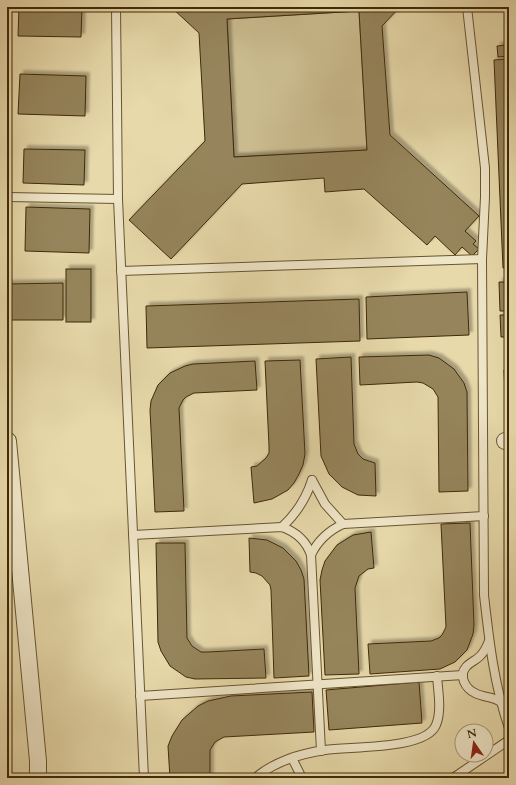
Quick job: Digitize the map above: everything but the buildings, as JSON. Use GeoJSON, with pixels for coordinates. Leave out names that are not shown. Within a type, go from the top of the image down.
{"type":"FeatureCollection","features":[{"type":"Feature","properties":{"kind":"street"},"geometry":{"type":"LineString","coordinates":[[8,441],[38,761],[38,778]]}},
{"type":"Feature","properties":{"kind":"lane"},"geometry":{"type":"LineString","coordinates":[[116,7],[118,199],[144,778]]}},
{"type":"Feature","properties":{"kind":"lane"},"geometry":{"type":"LineString","coordinates":[[467,7],[485,168],[482,259],[484,595],[489,641],[502,703],[509,728]]}},
{"type":"Feature","properties":{"kind":"lane"},"geometry":{"type":"LineString","coordinates":[[7,197],[118,199]]}},
{"type":"Feature","properties":{"kind":"lane"},"geometry":{"type":"LineString","coordinates":[[121,271],[482,259]]}},
{"type":"Feature","properties":{"kind":"lane"},"geometry":{"type":"LineString","coordinates":[[282,527],[290,520],[302,504],[312,480],[325,504],[343,524]]}},
{"type":"Feature","properties":{"kind":"lane"},"geometry":{"type":"LineString","coordinates":[[311,555],[324,535],[333,528],[343,524],[484,516]]}},
{"type":"Feature","properties":{"kind":"lane"},"geometry":{"type":"LineString","coordinates":[[133,535],[282,527],[296,533],[301,538],[309,549],[311,555],[321,751]]}},
{"type":"Feature","properties":{"kind":"lane"},"geometry":{"type":"LineString","coordinates":[[489,641],[481,656],[466,667],[463,675],[466,686],[469,689],[476,694],[496,699],[502,703]]}},
{"type":"Feature","properties":{"kind":"lane"},"geometry":{"type":"LineString","coordinates":[[140,696],[463,675]]}},
{"type":"Feature","properties":{"kind":"lane"},"geometry":{"type":"LineString","coordinates":[[255,778],[273,765],[292,758],[321,751],[401,744],[422,738],[430,733],[436,726],[439,716],[437,676]]}},
{"type":"Feature","properties":{"kind":"lane"},"geometry":{"type":"LineString","coordinates":[[453,778],[509,740]]}},
{"type":"Feature","properties":{"kind":"lane"},"geometry":{"type":"LineString","coordinates":[[292,758],[302,778]]}},
{"type":"Feature","properties":{"kind":"shaded area"},"geometry":{"type":"Polygon","coordinates":[[[359,11],[367,150],[234,157],[227,19],[359,11]]]}}]}
